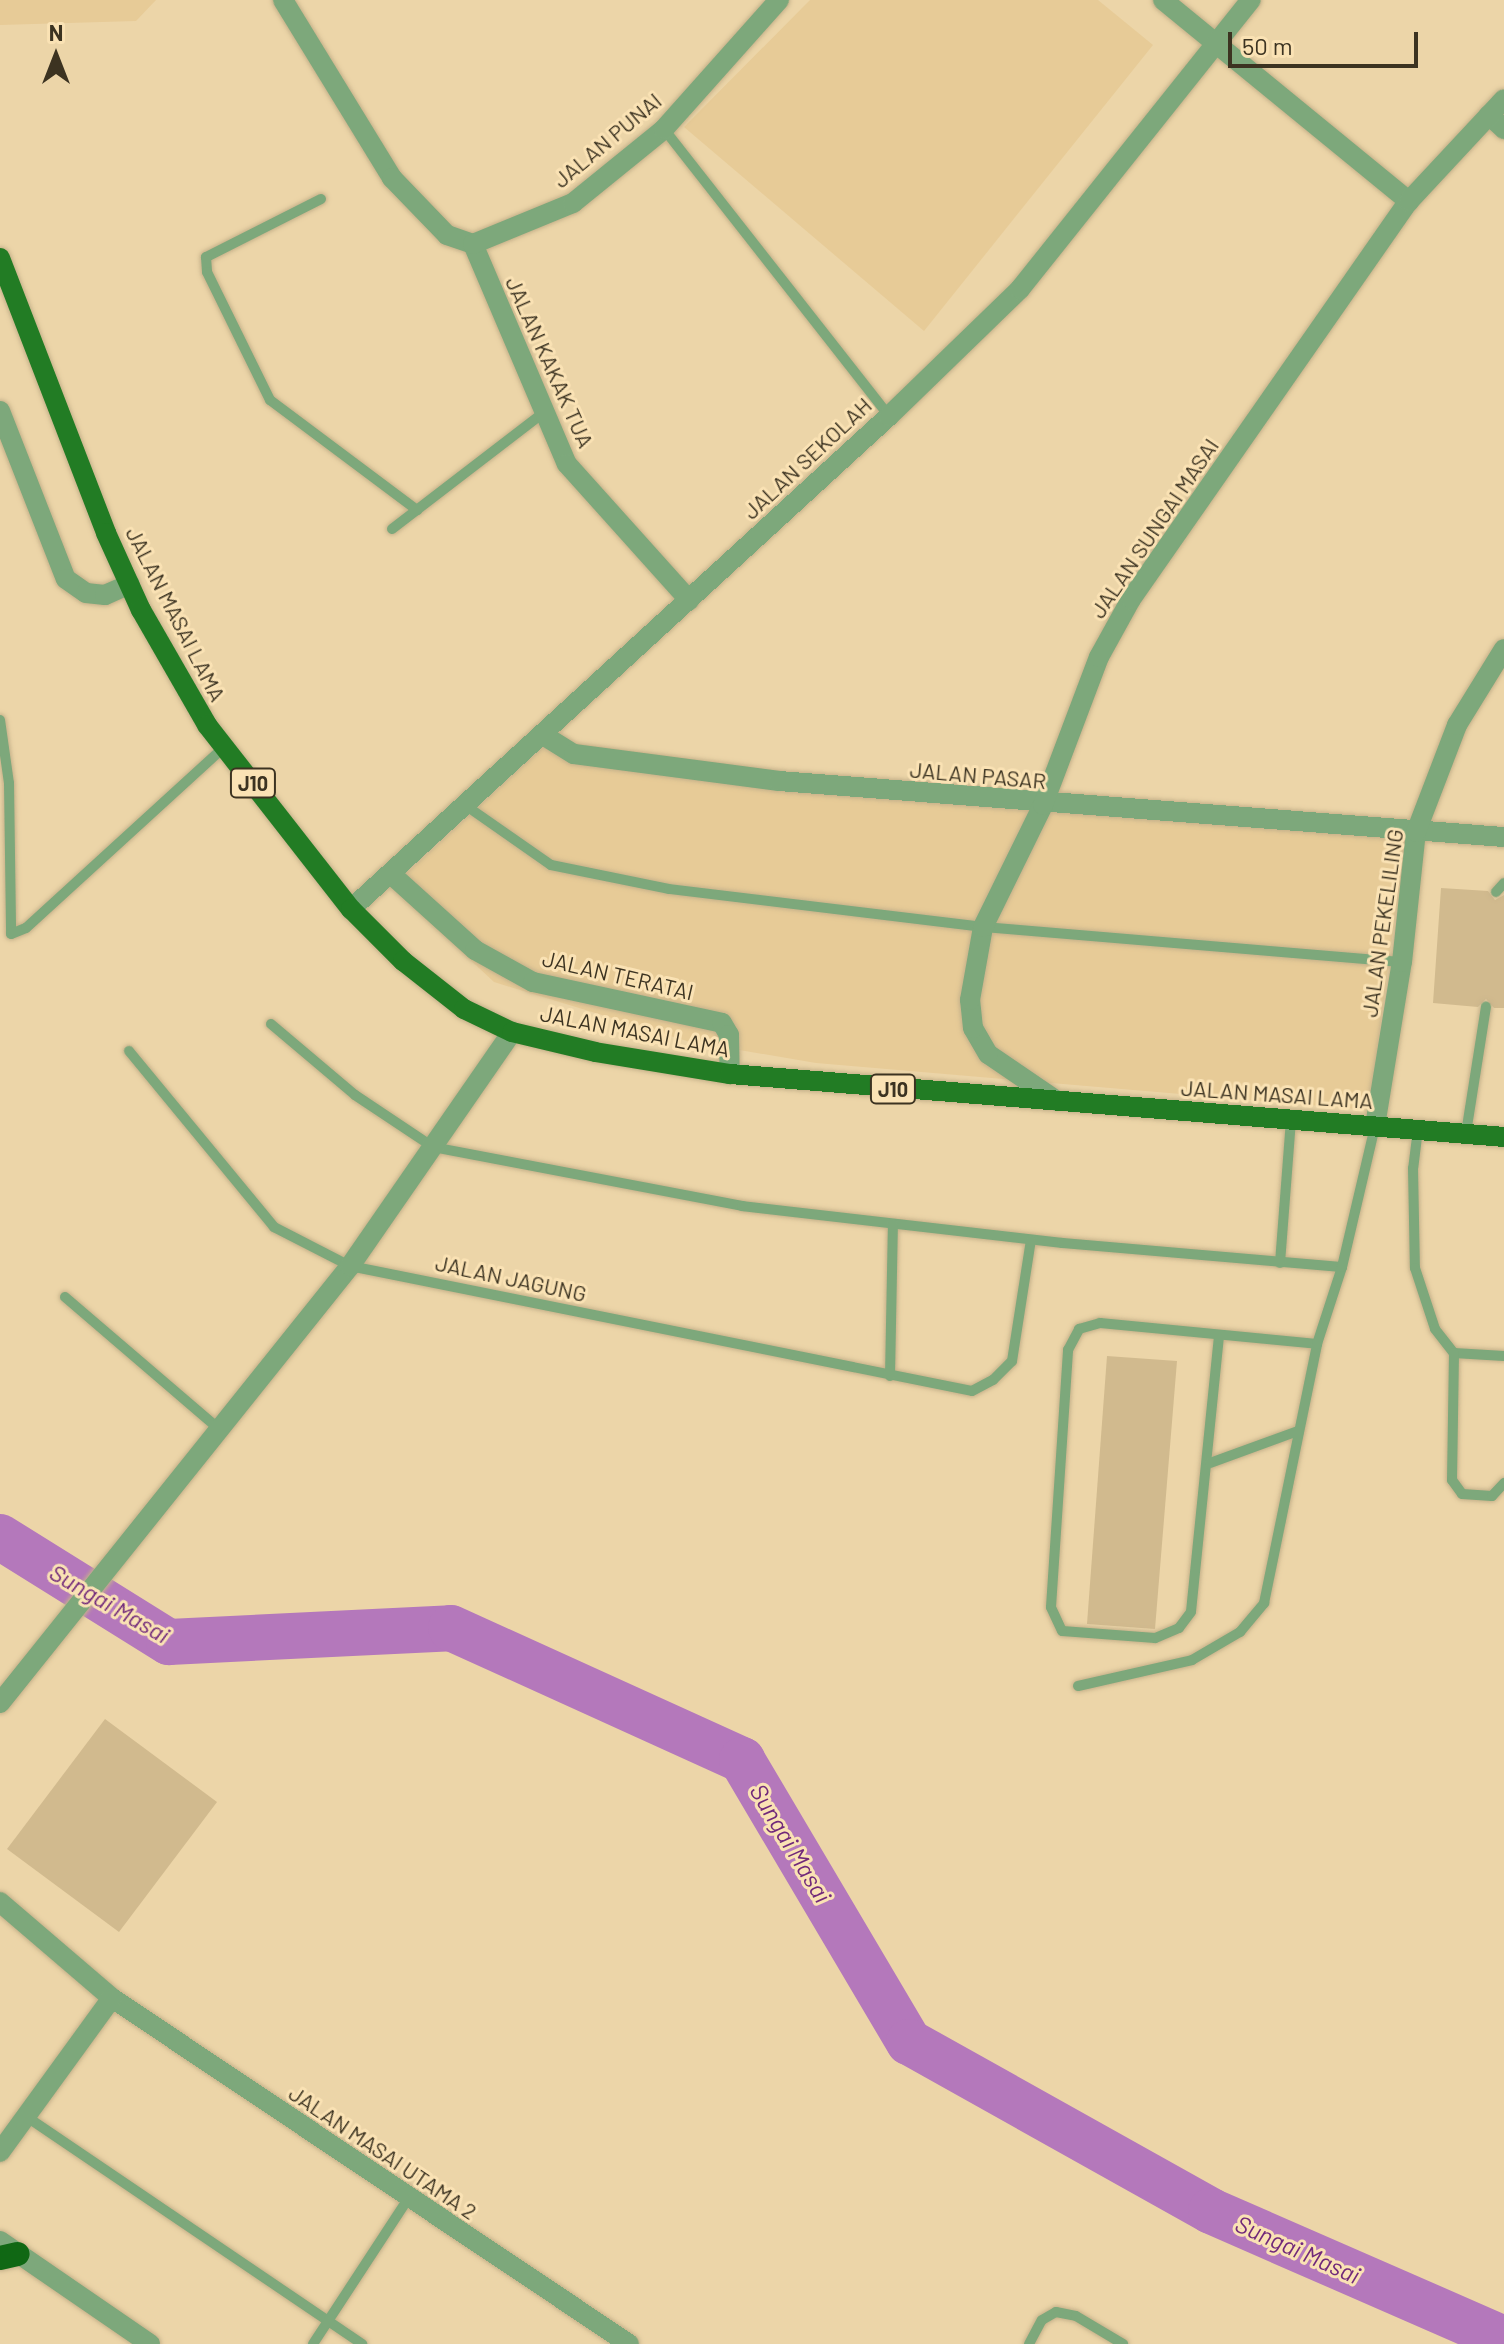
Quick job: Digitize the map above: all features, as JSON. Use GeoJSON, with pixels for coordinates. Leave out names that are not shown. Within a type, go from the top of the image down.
{"type":"FeatureCollection","features":[{"type":"Feature","properties":{"kind":"main road","name":"JALAN MASAI LAMA"},"geometry":{"type":"LineString","coordinates":[[0,258],[130,584],[224,747],[351,909],[403,961],[464,1009],[512,1032],[595,1052],[730,1074],[1504,1137]]}},
{"type":"Feature","properties":{"kind":"street"},"geometry":{"type":"LineString","coordinates":[[283,0],[392,178],[447,235],[473,244]]}},
{"type":"Feature","properties":{"kind":"street","name":"JALAN PUNAI"},"geometry":{"type":"LineString","coordinates":[[473,244],[573,203],[664,129],[779,0]]}},
{"type":"Feature","properties":{"kind":"street"},"geometry":{"type":"LineString","coordinates":[[1163,0],[1409,201]]}},
{"type":"Feature","properties":{"kind":"street","name":"JALAN SEKOLAH"},"geometry":{"type":"LineString","coordinates":[[351,909],[889,416],[1020,289],[1251,0]]}},
{"type":"Feature","properties":{"kind":"street","name":"JALAN SUNGAI MASAI"},"geometry":{"type":"LineString","coordinates":[[1057,1101],[998,1063],[973,1028],[970,1000],[983,927],[1043,805],[1099,657],[1131,599],[1409,201],[1496,122],[1504,99]]}},
{"type":"Feature","properties":{"kind":"street","name":"JALAN KAKAK TUA"},"geometry":{"type":"LineString","coordinates":[[473,244],[567,464],[689,600]]}},
{"type":"Feature","properties":{"kind":"street"},"geometry":{"type":"LineString","coordinates":[[0,411],[66,579],[86,593],[105,595],[130,584]]}},
{"type":"Feature","properties":{"kind":"street","name":"JALAN PEKELILING"},"geometry":{"type":"LineString","coordinates":[[1375,1126],[1402,962],[1416,832],[1457,725],[1504,649]]}},
{"type":"Feature","properties":{"kind":"street","name":"JALAN PASAR"},"geometry":{"type":"LineString","coordinates":[[543,735],[574,754],[779,781],[1043,805],[1416,832],[1502,833]]}},
{"type":"Feature","properties":{"kind":"street","name":"JALAN TERATAI"},"geometry":{"type":"LineString","coordinates":[[391,874],[475,950],[533,982],[722,1023],[729,1035],[730,1074]]}},
{"type":"Feature","properties":{"kind":"street"},"geometry":{"type":"LineString","coordinates":[[0,1703],[350,1266],[512,1032]]}},
{"type":"Feature","properties":{"kind":"street","name":"JALAN MASAI UTAMA 2"},"geometry":{"type":"LineString","coordinates":[[0,1902],[112,1998],[408,2199],[629,2344]]}},
{"type":"Feature","properties":{"kind":"street"},"geometry":{"type":"LineString","coordinates":[[0,2152],[112,1998]]}},
{"type":"Feature","properties":{"kind":"street"},"geometry":{"type":"LineString","coordinates":[[6,2251],[150,2344]]}},
{"type":"Feature","properties":{"kind":"lane"},"geometry":{"type":"LineString","coordinates":[[664,129],[889,416]]}},
{"type":"Feature","properties":{"kind":"lane"},"geometry":{"type":"LineString","coordinates":[[321,199],[206,257],[207,272],[270,400],[417,510]]}},
{"type":"Feature","properties":{"kind":"lane"},"geometry":{"type":"LineString","coordinates":[[392,529],[543,413]]}},
{"type":"Feature","properties":{"kind":"lane"},"geometry":{"type":"LineString","coordinates":[[0,720],[9,783],[11,934],[26,928],[224,747]]}},
{"type":"Feature","properties":{"kind":"lane"},"geometry":{"type":"LineString","coordinates":[[465,805],[551,865],[669,889],[983,927],[1402,962]]}},
{"type":"Feature","properties":{"kind":"lane"},"geometry":{"type":"LineString","coordinates":[[1496,892],[1504,883]]}},
{"type":"Feature","properties":{"kind":"lane"},"geometry":{"type":"LineString","coordinates":[[1466,1133],[1486,1007]]}},
{"type":"Feature","properties":{"kind":"lane"},"geometry":{"type":"LineString","coordinates":[[271,1024],[355,1095],[433,1147],[742,1206],[1031,1240],[1342,1267]]}},
{"type":"Feature","properties":{"kind":"lane","name":"JALAN JAGUNG"},"geometry":{"type":"LineString","coordinates":[[129,1051],[274,1227],[350,1266],[972,1391],[993,1380],[1012,1361],[1031,1240]]}},
{"type":"Feature","properties":{"kind":"lane"},"geometry":{"type":"LineString","coordinates":[[1280,1263],[1291,1119]]}},
{"type":"Feature","properties":{"kind":"lane"},"geometry":{"type":"LineString","coordinates":[[1078,1686],[1192,1660],[1254,1618],[1271,1587],[1298,1431],[1317,1344],[1342,1267],[1375,1126]]}},
{"type":"Feature","properties":{"kind":"lane"},"geometry":{"type":"LineString","coordinates":[[1418,1129],[1413,1168],[1415,1268],[1435,1329],[1454,1353],[1452,1480],[1462,1494],[1492,1496],[1504,1483]]}},
{"type":"Feature","properties":{"kind":"lane"},"geometry":{"type":"LineString","coordinates":[[890,1376],[893,1224]]}},
{"type":"Feature","properties":{"kind":"lane"},"geometry":{"type":"LineString","coordinates":[[65,1297],[219,1429]]}},
{"type":"Feature","properties":{"kind":"lane"},"geometry":{"type":"LineString","coordinates":[[1219,1336],[1210,1463],[1195,1603],[1187,1620],[1155,1638],[1062,1631],[1051,1607],[1071,1338],[1090,1323],[1100,1323],[1317,1344]]}},
{"type":"Feature","properties":{"kind":"lane"},"geometry":{"type":"LineString","coordinates":[[1454,1353],[1504,1356]]}},
{"type":"Feature","properties":{"kind":"lane"},"geometry":{"type":"LineString","coordinates":[[1210,1463],[1298,1431]]}},
{"type":"Feature","properties":{"kind":"lane"},"geometry":{"type":"LineString","coordinates":[[27,2117],[362,2344]]}},
{"type":"Feature","properties":{"kind":"lane"},"geometry":{"type":"LineString","coordinates":[[313,2344],[408,2199]]}},
{"type":"Feature","properties":{"kind":"lane"},"geometry":{"type":"LineString","coordinates":[[1029,2344],[1042,2320],[1056,2312],[1076,2316],[1123,2344]]}},
{"type":"Feature","properties":{"kind":"shaded area"},"geometry":{"type":"Polygon","coordinates":[[[0,0],[156,0],[136,21],[0,25],[0,0]]]}},
{"type":"Feature","properties":{"kind":"shaded area"},"geometry":{"type":"Polygon","coordinates":[[[810,0],[1098,0],[1153,45],[924,331],[684,127],[810,0]]]}},
{"type":"Feature","properties":{"kind":"shaded area"},"geometry":{"type":"Polygon","coordinates":[[[557,734],[573,743],[779,771],[1408,820],[1369,1110],[816,1063],[687,1041],[494,982],[392,887],[557,734]]]}},
{"type":"Feature","properties":{"kind":"building"},"geometry":{"type":"Polygon","coordinates":[[[1441,888],[1488,891],[1495,900],[1504,895],[1504,1008],[1494,1008],[1486,999],[1478,1007],[1433,1003],[1441,888]]]}},
{"type":"Feature","properties":{"kind":"building"},"geometry":{"type":"Polygon","coordinates":[[[1107,1356],[1177,1361],[1155,1629],[1087,1624],[1107,1356]]]}},
{"type":"Feature","properties":{"kind":"building"},"geometry":{"type":"Polygon","coordinates":[[[105,1719],[217,1802],[119,1932],[7,1849],[105,1719]]]}},
{"type":"Feature","properties":{"kind":"waterway","name":"Sungai Masai"},"geometry":{"type":"LineString","coordinates":[[0,1537],[169,1642],[451,1628],[742,1760],[909,2042],[1211,2211],[1504,2339]]}}]}
